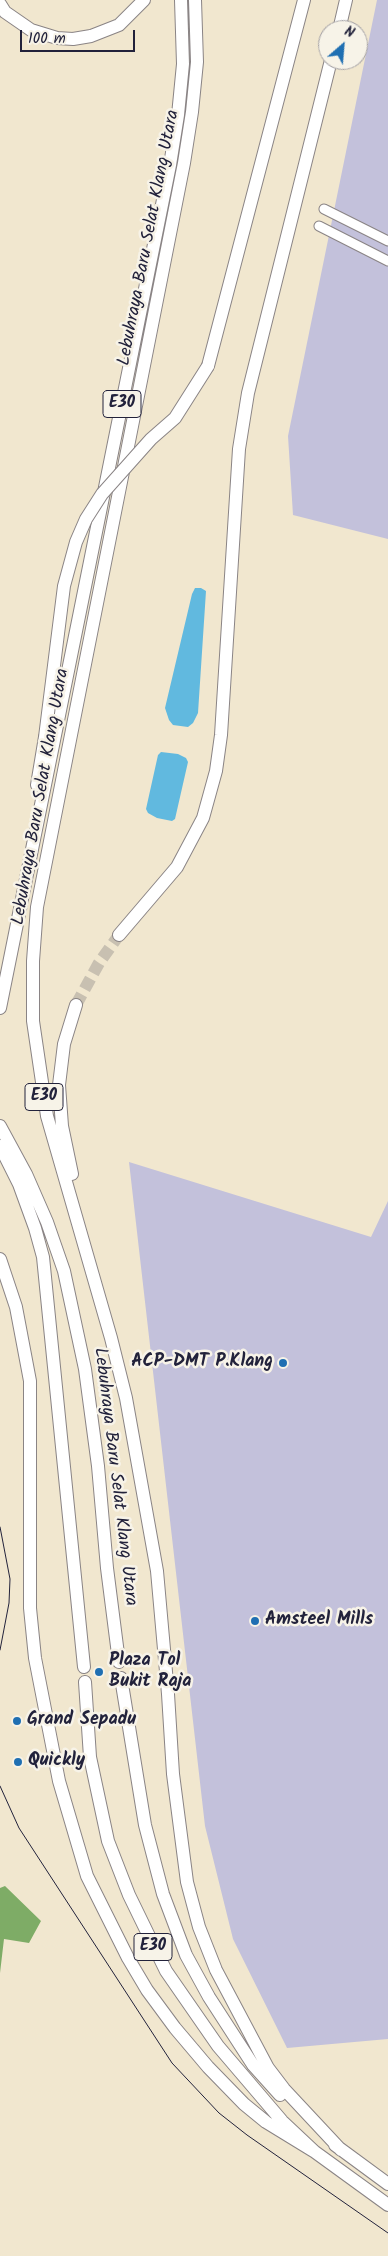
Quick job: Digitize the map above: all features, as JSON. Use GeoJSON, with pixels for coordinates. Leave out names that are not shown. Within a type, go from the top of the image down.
{"type":"FeatureCollection","features":[{"type":"Feature","properties":{"kind":"highway"},"geometry":{"type":"LineString","coordinates":[[0,4],[5,12],[31,30],[57,38],[73,39],[91,36],[119,25],[144,0]]}},
{"type":"Feature","properties":{"kind":"highway","name":"Lebuhraya Baru Selat Klang Utara"},"geometry":{"type":"LineString","coordinates":[[0,1008],[40,804],[63,704],[170,165],[178,115],[183,64],[181,0]]}},
{"type":"Feature","properties":{"kind":"highway","name":"Lebuhraya Baru Selat Klang Utara"},"geometry":{"type":"LineString","coordinates":[[196,0],[196,62],[192,112],[184,163],[37,907],[33,961],[33,1020],[47,1116],[126,1398],[157,1571],[178,1827],[187,1882],[199,1927],[216,1970],[268,2068],[301,2109],[341,2150]]}},
{"type":"Feature","properties":{"kind":"highway"},"geometry":{"type":"LineString","coordinates":[[40,804],[37,786],[64,586],[76,542],[86,519],[102,494],[151,440],[175,418],[208,366],[304,0]]}},
{"type":"Feature","properties":{"kind":"highway"},"geometry":{"type":"LineString","coordinates":[[341,20],[346,0]]}},
{"type":"Feature","properties":{"kind":"highway"},"geometry":{"type":"LineString","coordinates":[[120,935],[177,867],[204,818],[216,771],[221,735],[239,449],[248,393],[329,70]]}},
{"type":"Feature","properties":{"kind":"highway"},"geometry":{"type":"LineString","coordinates":[[76,1005],[64,1044],[60,1108],[86,1250]]}},
{"type":"Feature","properties":{"kind":"highway","name":"Lebuhraya Baru Selat Klang Utara"},"geometry":{"type":"LineString","coordinates":[[1,1128],[15,1152],[44,1214],[64,1271],[85,1369],[98,1466],[119,1662]]}},
{"type":"Feature","properties":{"kind":"highway"},"geometry":{"type":"LineString","coordinates":[[0,1146],[19,1184],[43,1257],[84,1666]]}},
{"type":"Feature","properties":{"kind":"highway","name":"E30"},"geometry":{"type":"LineString","coordinates":[[0,1259],[16,1307],[25,1344],[30,1381],[30,1608],[35,1658],[59,1781],[87,1876],[100,1906],[147,1990],[175,2028],[244,2104],[266,2122],[315,2152],[388,2204]]}},
{"type":"Feature","properties":{"kind":"highway","name":"Lebuhraya Baru Selat Klang Utara"},"geometry":{"type":"LineString","coordinates":[[121,1678],[145,1825],[163,1894],[186,1955],[209,1997],[253,2065],[288,2104],[341,2150],[388,2184]]}},
{"type":"Feature","properties":{"kind":"highway","name":"E30"},"geometry":{"type":"LineString","coordinates":[[85,1682],[90,1756],[108,1841],[128,1895],[146,1935],[185,2001],[218,2046],[276,2114],[315,2152]]}},
{"type":"Feature","properties":{"kind":"street"},"geometry":{"type":"LineString","coordinates":[[324,209],[388,241]]}},
{"type":"Feature","properties":{"kind":"street"},"geometry":{"type":"LineString","coordinates":[[319,226],[388,261]]}},
{"type":"Feature","properties":{"kind":"shaded area"},"geometry":{"type":"Polygon","coordinates":[[[377,0],[388,0],[388,539],[293,515],[288,436],[363,70],[368,70],[368,44],[377,0]]]}},
{"type":"Feature","properties":{"kind":"shaded area"},"geometry":{"type":"Polygon","coordinates":[[[129,1162],[371,1237],[388,1201],[388,2039],[287,2048],[233,1939],[205,1826],[129,1162]]]}},
{"type":"Feature","properties":{"kind":"green space"},"geometry":{"type":"Polygon","coordinates":[[[5,1886],[41,1921],[29,1943],[4,1939],[0,1973],[0,1888],[5,1886]]]}},
{"type":"Feature","properties":{"kind":"water"},"geometry":{"type":"Polygon","coordinates":[[[195,588],[201,588],[206,591],[198,713],[193,723],[188,727],[173,725],[165,708],[195,588]]]}},
{"type":"Feature","properties":{"kind":"water"},"geometry":{"type":"Polygon","coordinates":[[[161,752],[178,754],[186,758],[188,762],[175,819],[172,821],[157,818],[148,813],[146,809],[158,755],[161,752]]]}},
{"type":"Feature","properties":{"kind":"tunnel"},"geometry":{"type":"LineString","coordinates":[[76,1005],[99,963],[119,935]]}},
{"type":"Feature","properties":{"kind":"tram line"},"geometry":{"type":"LineString","coordinates":[[0,1527],[10,1579],[9,1603],[0,1650]]}},
{"type":"Feature","properties":{"kind":"tram line"},"geometry":{"type":"LineString","coordinates":[[0,1786],[19,1828],[172,2063],[219,2113],[247,2135],[388,2233]]}},
{"type":"Feature","properties":{"kind":"place","name":"ACP-DMT P.Klang"},"geometry":{"type":"Point","coordinates":[283,1363]}},
{"type":"Feature","properties":{"kind":"place","name":"Amsteel Mills"},"geometry":{"type":"Point","coordinates":[255,1621]}},
{"type":"Feature","properties":{"kind":"place","name":"Plaza Tol Bukit Raja"},"geometry":{"type":"Point","coordinates":[99,1672]}},
{"type":"Feature","properties":{"kind":"place","name":"Grand Sepadu"},"geometry":{"type":"Point","coordinates":[17,1721]}},
{"type":"Feature","properties":{"kind":"place","name":"Quickly"},"geometry":{"type":"Point","coordinates":[18,1762]}}]}
